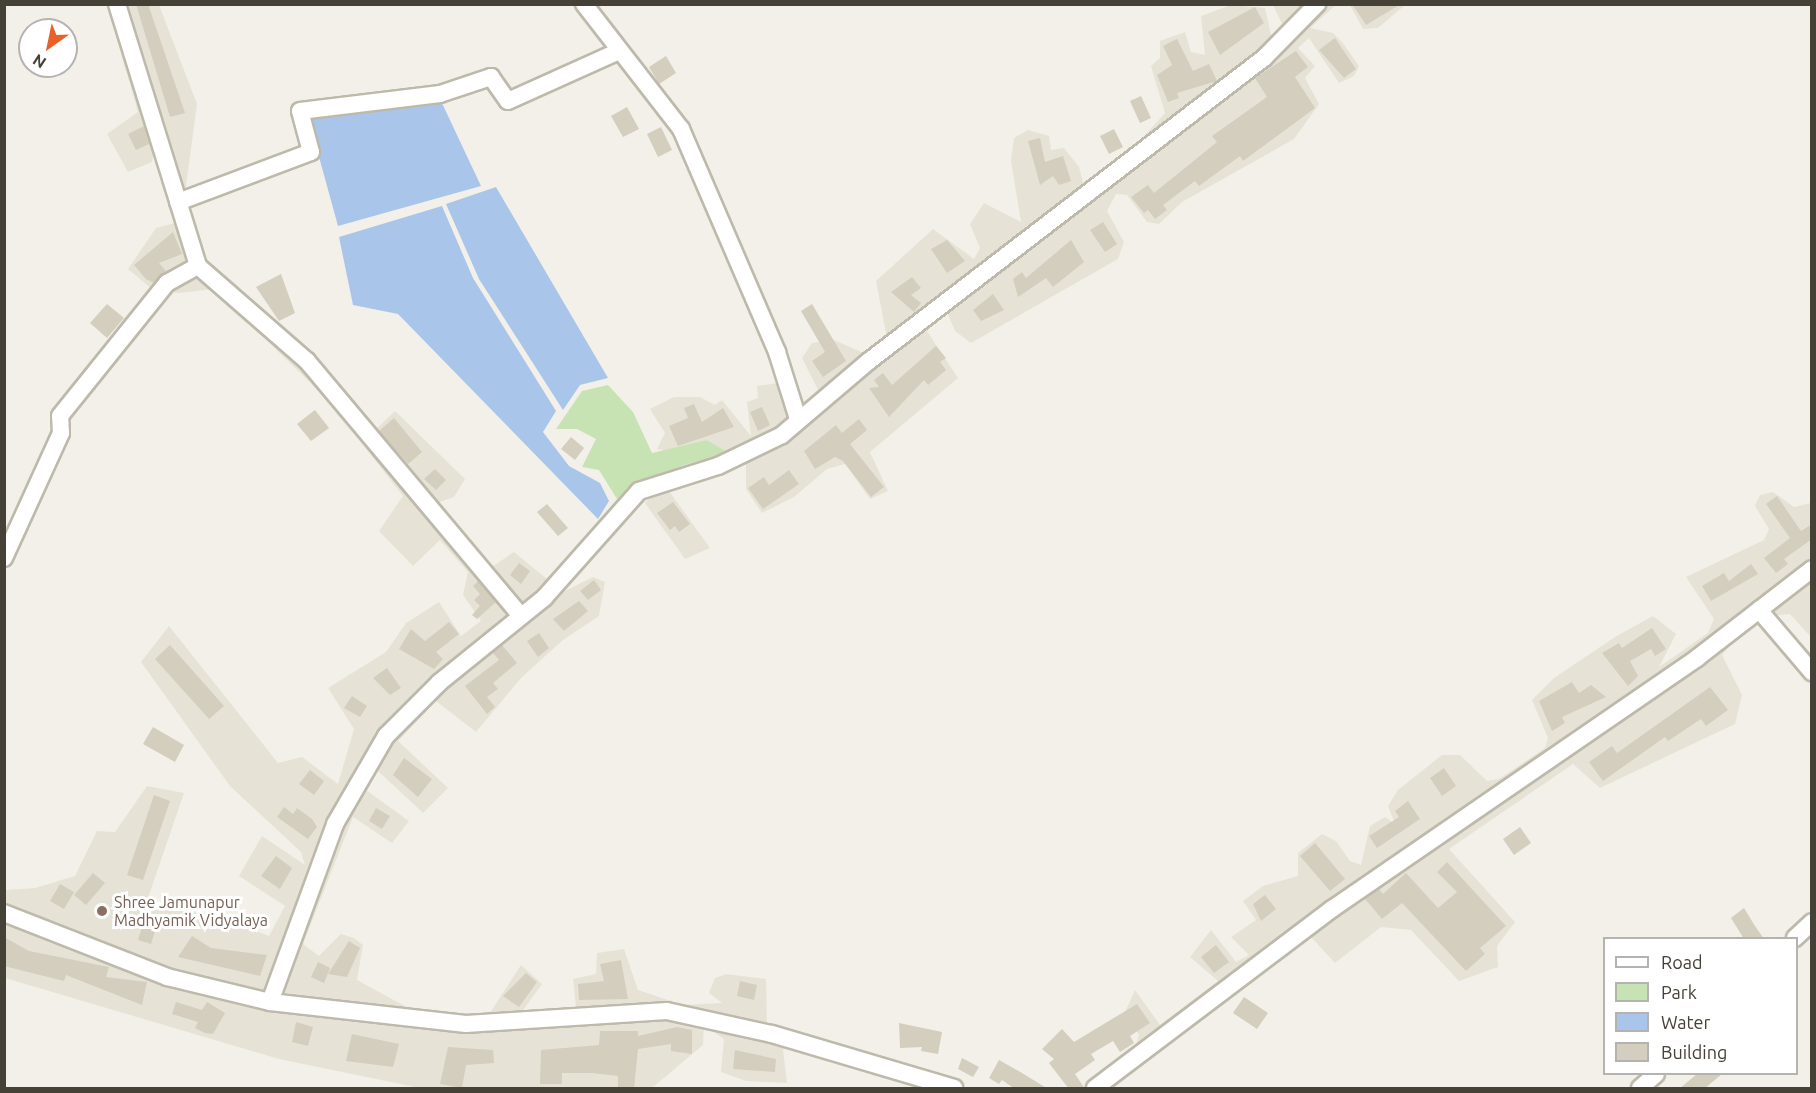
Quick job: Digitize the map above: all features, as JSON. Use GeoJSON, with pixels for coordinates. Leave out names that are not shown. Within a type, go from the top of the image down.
{"type":"FeatureCollection","features":[{"type":"Feature","properties":{"kind":"street"},"geometry":{"type":"LineString","coordinates":[[117,4],[198,266],[307,361],[521,616]]}},
{"type":"Feature","properties":{"kind":"street"},"geometry":{"type":"LineString","coordinates":[[584,4],[617,52],[681,129],[777,352],[798,419]]}},
{"type":"Feature","properties":{"kind":"street"},"geometry":{"type":"LineString","coordinates":[[270,1002],[335,824],[381,745],[440,682],[521,616],[639,491],[718,466],[782,435],[798,419],[1264,58],[1317,4]]}},
{"type":"Feature","properties":{"kind":"street"},"geometry":{"type":"LineString","coordinates":[[178,202],[311,152],[300,111],[440,94],[491,77],[508,101],[617,52]]}},
{"type":"Feature","properties":{"kind":"street"},"geometry":{"type":"LineString","coordinates":[[4,558],[61,433],[60,416],[167,283],[198,266]]}},
{"type":"Feature","properties":{"kind":"street"},"geometry":{"type":"LineString","coordinates":[[1095,1089],[1332,909],[1516,785],[1759,610],[1812,568]]}},
{"type":"Feature","properties":{"kind":"street"},"geometry":{"type":"LineString","coordinates":[[1759,610],[1812,672]]}},
{"type":"Feature","properties":{"kind":"street"},"geometry":{"type":"LineString","coordinates":[[4,913],[167,977],[270,1002],[466,1024],[667,1011],[772,1034],[954,1089]]}},
{"type":"Feature","properties":{"kind":"street"},"geometry":{"type":"LineString","coordinates":[[1797,937],[1812,922]]}},
{"type":"Feature","properties":{"kind":"street"},"geometry":{"type":"LineString","coordinates":[[1640,1089],[1655,1075]]}},
{"type":"Feature","properties":{"kind":"shaded area"},"geometry":{"type":"Polygon","coordinates":[[[107,5],[159,5],[197,104],[183,208],[202,264],[375,430],[395,411],[465,479],[454,497],[437,503],[492,567],[514,552],[563,592],[593,577],[605,582],[599,616],[563,640],[522,677],[476,732],[436,701],[398,741],[448,788],[423,813],[377,770],[363,788],[409,821],[392,843],[353,817],[303,944],[319,956],[341,934],[354,938],[363,945],[357,980],[412,1010],[484,1022],[521,965],[542,984],[516,1020],[576,1007],[573,979],[596,974],[597,953],[624,949],[638,990],[683,1005],[722,1003],[709,993],[715,978],[726,974],[766,979],[767,1023],[820,1037],[783,1049],[787,1083],[746,1081],[721,1072],[724,1039],[704,1025],[703,1045],[652,1088],[420,1088],[279,1059],[5,978],[5,890],[35,888],[75,876],[97,831],[115,832],[147,786],[184,793],[148,898],[152,906],[215,915],[269,936],[285,906],[239,876],[262,836],[305,865],[301,852],[230,786],[141,662],[169,626],[278,763],[302,757],[338,784],[354,729],[328,688],[386,652],[406,623],[439,602],[461,636],[481,621],[463,595],[468,572],[440,540],[413,566],[379,531],[403,496],[329,401],[214,289],[178,293],[152,289],[128,269],[156,228],[175,223],[154,150],[152,162],[128,172],[107,134],[138,112],[107,5]]]}},
{"type":"Feature","properties":{"kind":"shaded area"},"geometry":{"type":"Polygon","coordinates":[[[1231,5],[1265,8],[1272,39],[1285,30],[1273,5],[1336,5],[1310,28],[1333,33],[1342,42],[1359,66],[1354,76],[1339,83],[1309,38],[1298,48],[1315,66],[1305,78],[1319,104],[1294,139],[1182,202],[1159,224],[1147,222],[1127,195],[1116,194],[1107,211],[1124,242],[1118,259],[971,343],[955,331],[947,312],[927,331],[958,378],[870,452],[888,491],[870,499],[845,464],[827,469],[794,497],[762,513],[746,489],[746,465],[739,457],[688,476],[669,491],[710,548],[685,559],[645,503],[684,465],[729,453],[707,440],[673,452],[657,449],[665,433],[650,409],[674,397],[700,397],[715,405],[722,400],[751,436],[747,402],[758,398],[757,386],[779,383],[806,407],[818,390],[802,358],[812,343],[834,340],[866,354],[887,338],[876,281],[933,229],[974,259],[980,248],[970,224],[984,203],[1021,222],[1011,161],[1014,138],[1028,130],[1049,136],[1051,150],[1064,148],[1079,167],[1084,186],[1112,172],[1165,113],[1151,66],[1160,58],[1160,41],[1185,32],[1191,52],[1205,55],[1201,16],[1231,5]]]}},
{"type":"Feature","properties":{"kind":"shaded area"},"geometry":{"type":"Polygon","coordinates":[[[1350,5],[1405,5],[1378,28],[1363,29],[1350,5]]]}},
{"type":"Feature","properties":{"kind":"shaded area"},"geometry":{"type":"Polygon","coordinates":[[[1773,492],[1794,507],[1811,503],[1811,637],[1790,614],[1754,618],[1722,655],[1742,695],[1735,724],[1600,788],[1573,764],[1449,849],[1515,922],[1497,946],[1498,967],[1459,981],[1411,930],[1381,927],[1335,963],[1309,935],[1127,1075],[1139,1035],[1126,1010],[1135,990],[1160,1025],[1218,981],[1190,957],[1211,930],[1236,962],[1249,955],[1231,937],[1256,920],[1243,901],[1263,886],[1298,876],[1298,853],[1322,834],[1336,841],[1350,861],[1361,865],[1370,826],[1385,817],[1395,824],[1388,806],[1398,790],[1442,755],[1460,755],[1487,781],[1499,779],[1545,748],[1548,738],[1532,700],[1554,678],[1615,637],[1653,616],[1676,634],[1659,667],[1708,633],[1714,619],[1686,577],[1764,540],[1769,529],[1755,506],[1760,495],[1773,492]]]}},
{"type":"Feature","properties":{"kind":"green space"},"geometry":{"type":"Polygon","coordinates":[[[608,385],[633,412],[652,453],[707,440],[729,453],[684,465],[617,499],[599,470],[582,467],[596,439],[577,429],[556,429],[582,391],[608,385]]]}},
{"type":"Feature","properties":{"kind":"water"},"geometry":{"type":"Polygon","coordinates":[[[441,101],[481,186],[338,226],[308,117],[441,101]]]}},
{"type":"Feature","properties":{"kind":"water"},"geometry":{"type":"Polygon","coordinates":[[[496,187],[608,378],[580,385],[563,410],[479,279],[446,204],[496,187]]]}},
{"type":"Feature","properties":{"kind":"water"},"geometry":{"type":"Polygon","coordinates":[[[442,206],[473,278],[556,411],[543,432],[569,466],[600,483],[609,501],[598,519],[398,314],[353,305],[339,237],[442,206]]]}},
{"type":"Feature","properties":{"kind":"building"},"geometry":{"type":"Polygon","coordinates":[[[136,4],[148,4],[185,113],[170,117],[136,4]]]}},
{"type":"Feature","properties":{"kind":"building"},"geometry":{"type":"Polygon","coordinates":[[[1352,4],[1401,4],[1366,25],[1352,4]]]}},
{"type":"Feature","properties":{"kind":"building"},"geometry":{"type":"Polygon","coordinates":[[[1255,7],[1264,23],[1220,55],[1208,32],[1255,7]]]}},
{"type":"Feature","properties":{"kind":"building"},"geometry":{"type":"Polygon","coordinates":[[[1335,38],[1356,69],[1344,78],[1319,50],[1335,38]]]}},
{"type":"Feature","properties":{"kind":"building"},"geometry":{"type":"Polygon","coordinates":[[[1177,39],[1193,71],[1209,64],[1217,81],[1177,93],[1179,98],[1168,102],[1157,75],[1172,65],[1163,46],[1177,39]]]}},
{"type":"Feature","properties":{"kind":"building"},"geometry":{"type":"Polygon","coordinates":[[[1296,51],[1308,67],[1295,77],[1315,108],[1243,161],[1240,156],[1199,186],[1195,181],[1163,205],[1167,210],[1155,219],[1148,210],[1144,213],[1131,197],[1148,185],[1154,193],[1217,142],[1212,136],[1267,97],[1255,78],[1296,51]]]}},
{"type":"Feature","properties":{"kind":"building"},"geometry":{"type":"Polygon","coordinates":[[[666,56],[676,73],[659,84],[649,67],[666,56]]]}},
{"type":"Feature","properties":{"kind":"building"},"geometry":{"type":"Polygon","coordinates":[[[1141,96],[1151,118],[1140,123],[1130,101],[1141,96]]]}},
{"type":"Feature","properties":{"kind":"building"},"geometry":{"type":"Polygon","coordinates":[[[627,107],[639,129],[623,137],[611,116],[627,107]]]}},
{"type":"Feature","properties":{"kind":"building"},"geometry":{"type":"Polygon","coordinates":[[[144,126],[149,144],[136,150],[128,134],[144,126]]]}},
{"type":"Feature","properties":{"kind":"building"},"geometry":{"type":"Polygon","coordinates":[[[661,127],[672,150],[658,157],[647,134],[661,127]]]}},
{"type":"Feature","properties":{"kind":"building"},"geometry":{"type":"Polygon","coordinates":[[[1114,129],[1123,147],[1109,154],[1100,136],[1114,129]]]}},
{"type":"Feature","properties":{"kind":"building"},"geometry":{"type":"Polygon","coordinates":[[[1040,138],[1045,162],[1063,156],[1071,181],[1059,185],[1053,176],[1040,185],[1028,141],[1040,138]]]}},
{"type":"Feature","properties":{"kind":"building"},"geometry":{"type":"Polygon","coordinates":[[[1103,222],[1117,244],[1105,252],[1090,230],[1103,222]]]}},
{"type":"Feature","properties":{"kind":"building"},"geometry":{"type":"Polygon","coordinates":[[[173,232],[182,254],[159,263],[166,271],[154,283],[146,279],[134,265],[173,232]]]}},
{"type":"Feature","properties":{"kind":"building"},"geometry":{"type":"Polygon","coordinates":[[[947,240],[965,261],[947,273],[931,249],[947,240]]]}},
{"type":"Feature","properties":{"kind":"building"},"geometry":{"type":"Polygon","coordinates":[[[1071,240],[1084,262],[1053,287],[1046,278],[1018,297],[1013,279],[1022,272],[1026,278],[1071,240]]]}},
{"type":"Feature","properties":{"kind":"building"},"geometry":{"type":"Polygon","coordinates":[[[281,274],[295,313],[279,321],[256,287],[281,274]]]}},
{"type":"Feature","properties":{"kind":"building"},"geometry":{"type":"Polygon","coordinates":[[[912,277],[921,288],[911,295],[921,303],[914,312],[891,292],[912,277]]]}},
{"type":"Feature","properties":{"kind":"building"},"geometry":{"type":"Polygon","coordinates":[[[993,294],[1004,310],[981,321],[973,310],[993,294]]]}},
{"type":"Feature","properties":{"kind":"building"},"geometry":{"type":"Polygon","coordinates":[[[107,304],[124,318],[107,338],[90,323],[107,304]]]}},
{"type":"Feature","properties":{"kind":"building"},"geometry":{"type":"Polygon","coordinates":[[[812,304],[846,361],[823,377],[812,361],[825,352],[801,311],[812,304]]]}},
{"type":"Feature","properties":{"kind":"building"},"geometry":{"type":"Polygon","coordinates":[[[936,346],[946,358],[940,362],[946,370],[928,385],[924,380],[889,417],[869,388],[879,387],[874,380],[883,373],[892,385],[936,346]]]}},
{"type":"Feature","properties":{"kind":"building"},"geometry":{"type":"Polygon","coordinates":[[[694,404],[702,422],[723,408],[734,427],[678,446],[669,426],[688,418],[684,408],[694,404]]]}},
{"type":"Feature","properties":{"kind":"building"},"geometry":{"type":"Polygon","coordinates":[[[762,407],[770,425],[758,431],[750,412],[762,407]]]}},
{"type":"Feature","properties":{"kind":"building"},"geometry":{"type":"Polygon","coordinates":[[[315,410],[329,428],[311,441],[297,424],[315,410]]]}},
{"type":"Feature","properties":{"kind":"building"},"geometry":{"type":"Polygon","coordinates":[[[394,418],[422,452],[408,464],[379,431],[394,418]]]}},
{"type":"Feature","properties":{"kind":"building"},"geometry":{"type":"Polygon","coordinates":[[[859,419],[867,430],[850,444],[884,487],[871,497],[843,461],[835,457],[815,469],[804,451],[836,425],[842,433],[859,419]]]}},
{"type":"Feature","properties":{"kind":"building"},"geometry":{"type":"Polygon","coordinates":[[[571,437],[584,448],[575,460],[561,449],[571,437]]]}},
{"type":"Feature","properties":{"kind":"building"},"geometry":{"type":"Polygon","coordinates":[[[435,469],[446,480],[436,490],[424,479],[435,469]]]}},
{"type":"Feature","properties":{"kind":"building"},"geometry":{"type":"Polygon","coordinates":[[[789,470],[799,484],[763,509],[748,488],[764,477],[769,485],[789,470]]]}},
{"type":"Feature","properties":{"kind":"building"},"geometry":{"type":"Polygon","coordinates":[[[1777,496],[1801,531],[1812,524],[1812,539],[1784,559],[1788,564],[1776,573],[1764,558],[1790,538],[1766,504],[1777,496]]]}},
{"type":"Feature","properties":{"kind":"building"},"geometry":{"type":"Polygon","coordinates":[[[673,502],[690,524],[679,532],[675,526],[670,530],[657,513],[673,502]]]}},
{"type":"Feature","properties":{"kind":"building"},"geometry":{"type":"Polygon","coordinates":[[[547,504],[568,528],[558,536],[537,512],[547,504]]]}},
{"type":"Feature","properties":{"kind":"building"},"geometry":{"type":"Polygon","coordinates":[[[519,563],[530,571],[521,584],[510,575],[519,563]]]}},
{"type":"Feature","properties":{"kind":"building"},"geometry":{"type":"Polygon","coordinates":[[[1751,564],[1758,574],[1711,601],[1702,586],[1724,573],[1729,581],[1751,564]]]}},
{"type":"Feature","properties":{"kind":"building"},"geometry":{"type":"Polygon","coordinates":[[[594,580],[601,590],[588,600],[580,591],[594,580]]]}},
{"type":"Feature","properties":{"kind":"building"},"geometry":{"type":"Polygon","coordinates":[[[478,581],[496,602],[477,619],[472,615],[480,606],[474,600],[480,594],[473,586],[478,581]]]}},
{"type":"Feature","properties":{"kind":"building"},"geometry":{"type":"Polygon","coordinates":[[[579,601],[588,611],[564,631],[553,619],[579,601]]]}},
{"type":"Feature","properties":{"kind":"building"},"geometry":{"type":"Polygon","coordinates":[[[449,622],[459,634],[436,652],[443,659],[434,669],[399,649],[411,629],[425,641],[449,622]]]}},
{"type":"Feature","properties":{"kind":"building"},"geometry":{"type":"Polygon","coordinates":[[[1652,628],[1666,649],[1655,656],[1651,649],[1630,661],[1638,676],[1628,686],[1602,653],[1619,643],[1622,648],[1652,628]]]}},
{"type":"Feature","properties":{"kind":"building"},"geometry":{"type":"Polygon","coordinates":[[[539,633],[549,648],[538,657],[527,641],[539,633]]]}},
{"type":"Feature","properties":{"kind":"building"},"geometry":{"type":"Polygon","coordinates":[[[170,645],[224,706],[209,719],[155,659],[170,645]]]}},
{"type":"Feature","properties":{"kind":"building"},"geometry":{"type":"Polygon","coordinates":[[[502,645],[517,663],[493,683],[498,689],[487,697],[495,707],[487,714],[465,686],[499,660],[493,653],[502,645]]]}},
{"type":"Feature","properties":{"kind":"building"},"geometry":{"type":"Polygon","coordinates":[[[387,668],[401,688],[390,695],[373,678],[387,668]]]}},
{"type":"Feature","properties":{"kind":"building"},"geometry":{"type":"Polygon","coordinates":[[[1572,682],[1579,693],[1591,685],[1606,697],[1562,717],[1565,723],[1552,731],[1539,701],[1572,682]]]}},
{"type":"Feature","properties":{"kind":"building"},"geometry":{"type":"Polygon","coordinates":[[[1710,687],[1728,710],[1706,726],[1701,719],[1668,741],[1665,737],[1603,781],[1589,762],[1612,746],[1617,753],[1710,687]]]}},
{"type":"Feature","properties":{"kind":"building"},"geometry":{"type":"Polygon","coordinates":[[[352,696],[367,706],[360,717],[344,708],[352,696]]]}},
{"type":"Feature","properties":{"kind":"building"},"geometry":{"type":"Polygon","coordinates":[[[153,727],[184,745],[175,762],[143,744],[153,727]]]}},
{"type":"Feature","properties":{"kind":"building"},"geometry":{"type":"Polygon","coordinates":[[[404,758],[432,779],[418,797],[393,775],[404,758]]]}},
{"type":"Feature","properties":{"kind":"building"},"geometry":{"type":"Polygon","coordinates":[[[1444,768],[1456,786],[1442,796],[1430,778],[1444,768]]]}},
{"type":"Feature","properties":{"kind":"building"},"geometry":{"type":"Polygon","coordinates":[[[310,770],[324,781],[314,795],[299,784],[310,770]]]}},
{"type":"Feature","properties":{"kind":"building"},"geometry":{"type":"Polygon","coordinates":[[[154,795],[170,801],[143,880],[127,875],[154,795]]]}},
{"type":"Feature","properties":{"kind":"building"},"geometry":{"type":"Polygon","coordinates":[[[1408,801],[1420,819],[1377,848],[1369,836],[1399,817],[1395,811],[1408,801]]]}},
{"type":"Feature","properties":{"kind":"building"},"geometry":{"type":"Polygon","coordinates":[[[284,807],[293,814],[297,808],[312,819],[317,827],[308,839],[277,817],[284,807]]]}},
{"type":"Feature","properties":{"kind":"building"},"geometry":{"type":"Polygon","coordinates":[[[376,808],[390,816],[382,829],[369,821],[376,808]]]}},
{"type":"Feature","properties":{"kind":"building"},"geometry":{"type":"Polygon","coordinates":[[[1520,827],[1531,843],[1514,855],[1503,839],[1520,827]]]}},
{"type":"Feature","properties":{"kind":"building"},"geometry":{"type":"Polygon","coordinates":[[[1315,843],[1345,879],[1330,891],[1300,856],[1315,843]]]}},
{"type":"Feature","properties":{"kind":"building"},"geometry":{"type":"Polygon","coordinates":[[[276,856],[292,868],[280,889],[261,876],[276,856]]]}},
{"type":"Feature","properties":{"kind":"building"},"geometry":{"type":"Polygon","coordinates":[[[1447,862],[1506,926],[1480,948],[1485,954],[1466,971],[1402,903],[1382,919],[1365,899],[1379,889],[1383,894],[1406,873],[1438,908],[1457,892],[1437,872],[1447,862]]]}},
{"type":"Feature","properties":{"kind":"building"},"geometry":{"type":"Polygon","coordinates":[[[93,873],[105,883],[86,905],[74,895],[93,873]]]}},
{"type":"Feature","properties":{"kind":"building"},"geometry":{"type":"Polygon","coordinates":[[[60,884],[74,892],[64,909],[50,901],[60,884]]]}},
{"type":"Feature","properties":{"kind":"building"},"geometry":{"type":"Polygon","coordinates":[[[1265,895],[1276,909],[1261,921],[1253,904],[1265,895]]]}},
{"type":"Feature","properties":{"kind":"building"},"geometry":{"type":"Polygon","coordinates":[[[1744,908],[1763,937],[1743,937],[1731,918],[1744,908]]]}},
{"type":"Feature","properties":{"kind":"building"},"geometry":{"type":"Polygon","coordinates":[[[143,924],[156,928],[151,944],[138,940],[143,924]]]}},
{"type":"Feature","properties":{"kind":"building"},"geometry":{"type":"Polygon","coordinates":[[[192,936],[211,948],[267,955],[260,976],[178,957],[192,936]]]}},
{"type":"Feature","properties":{"kind":"building"},"geometry":{"type":"Polygon","coordinates":[[[4,937],[29,951],[109,967],[106,977],[147,982],[142,1005],[66,975],[64,981],[4,966],[4,937]]]}},
{"type":"Feature","properties":{"kind":"building"},"geometry":{"type":"Polygon","coordinates":[[[349,941],[360,948],[347,977],[328,974],[349,941]]]}},
{"type":"Feature","properties":{"kind":"building"},"geometry":{"type":"Polygon","coordinates":[[[1216,945],[1229,962],[1214,973],[1201,957],[1216,945]]]}},
{"type":"Feature","properties":{"kind":"building"},"geometry":{"type":"Polygon","coordinates":[[[621,960],[628,999],[579,1000],[578,984],[604,981],[600,964],[621,960]]]}},
{"type":"Feature","properties":{"kind":"building"},"geometry":{"type":"Polygon","coordinates":[[[318,962],[330,968],[324,983],[311,977],[318,962]]]}},
{"type":"Feature","properties":{"kind":"building"},"geometry":{"type":"Polygon","coordinates":[[[526,973],[537,982],[519,1007],[503,996],[526,973]]]}},
{"type":"Feature","properties":{"kind":"building"},"geometry":{"type":"Polygon","coordinates":[[[740,981],[757,985],[754,1000],[737,996],[740,981]]]}},
{"type":"Feature","properties":{"kind":"building"},"geometry":{"type":"Polygon","coordinates":[[[1244,997],[1268,1013],[1257,1029],[1233,1013],[1244,997]]]}},
{"type":"Feature","properties":{"kind":"building"},"geometry":{"type":"Polygon","coordinates":[[[176,1002],[202,1010],[207,1002],[225,1013],[213,1034],[205,1033],[195,1028],[198,1022],[172,1014],[176,1002]]]}},
{"type":"Feature","properties":{"kind":"building"},"geometry":{"type":"Polygon","coordinates":[[[1137,1004],[1150,1023],[1130,1036],[1134,1043],[1120,1052],[1113,1041],[1091,1054],[1095,1060],[1075,1074],[1085,1089],[1069,1089],[1049,1063],[1054,1059],[1042,1049],[1062,1029],[1074,1042],[1137,1004]]]}},
{"type":"Feature","properties":{"kind":"building"},"geometry":{"type":"Polygon","coordinates":[[[296,1022],[313,1027],[308,1046],[292,1042],[296,1022]]]}},
{"type":"Feature","properties":{"kind":"building"},"geometry":{"type":"Polygon","coordinates":[[[899,1023],[942,1032],[938,1054],[921,1051],[922,1047],[900,1048],[899,1023]]]}},
{"type":"Feature","properties":{"kind":"building"},"geometry":{"type":"Polygon","coordinates":[[[677,1027],[692,1030],[692,1054],[671,1051],[671,1044],[638,1049],[634,1089],[618,1089],[618,1076],[592,1073],[562,1073],[562,1084],[540,1084],[541,1050],[599,1045],[600,1031],[638,1031],[638,1036],[677,1027]]]}},
{"type":"Feature","properties":{"kind":"building"},"geometry":{"type":"Polygon","coordinates":[[[352,1034],[399,1044],[393,1067],[346,1061],[352,1034]]]}},
{"type":"Feature","properties":{"kind":"building"},"geometry":{"type":"Polygon","coordinates":[[[448,1047],[493,1050],[494,1063],[466,1065],[462,1088],[440,1084],[448,1047]]]}},
{"type":"Feature","properties":{"kind":"building"},"geometry":{"type":"Polygon","coordinates":[[[735,1050],[776,1059],[775,1072],[733,1069],[735,1050]]]}},
{"type":"Feature","properties":{"kind":"building"},"geometry":{"type":"Polygon","coordinates":[[[962,1058],[979,1067],[973,1077],[958,1069],[962,1058]]]}},
{"type":"Feature","properties":{"kind":"building"},"geometry":{"type":"Polygon","coordinates":[[[999,1060],[1048,1089],[1015,1089],[1002,1080],[999,1084],[989,1078],[999,1060]]]}},
{"type":"Feature","properties":{"kind":"building"},"geometry":{"type":"Polygon","coordinates":[[[1696,1075],[1721,1075],[1704,1089],[1679,1089],[1696,1075]]]}},
{"type":"Feature","properties":{"kind":"place","name":"Shree Jamunapur Madhyamik Vidyalaya"},"geometry":{"type":"Point","coordinates":[102,911]}}]}
